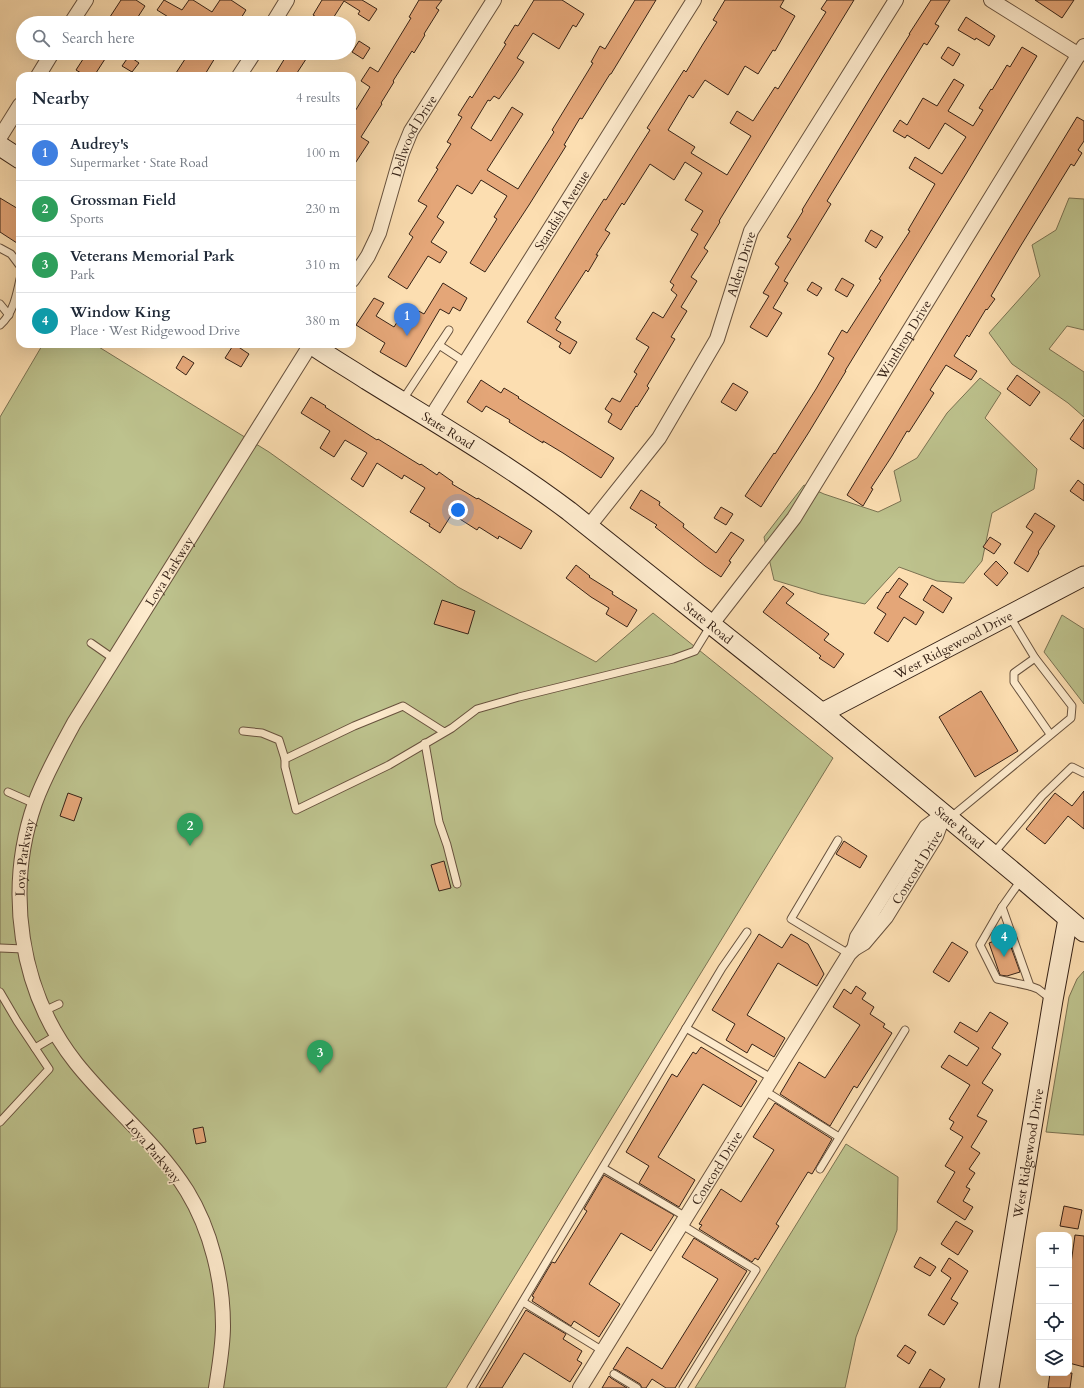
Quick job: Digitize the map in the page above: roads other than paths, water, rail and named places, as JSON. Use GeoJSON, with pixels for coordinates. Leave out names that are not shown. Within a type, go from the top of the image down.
{"type":"FeatureCollection","features":[{"type":"Feature","properties":{"kind":"main road"},"geometry":{"type":"LineString","coordinates":[[0,146],[16,156]]}},
{"type":"Feature","properties":{"kind":"main road","name":"State Road"},"geometry":{"type":"LineString","coordinates":[[317,348],[530,482],[589,526],[822,713],[1084,932]]}},
{"type":"Feature","properties":{"kind":"main road","name":"West Ridgewood Drive"},"geometry":{"type":"LineString","coordinates":[[822,713],[1084,576]]}},
{"type":"Feature","properties":{"kind":"main road","name":"West Ridgewood Drive"},"geometry":{"type":"LineString","coordinates":[[989,1388],[1053,1000],[1068,918]]}},
{"type":"Feature","properties":{"kind":"street"},"geometry":{"type":"LineString","coordinates":[[76,16],[86,0]]}},
{"type":"Feature","properties":{"kind":"street"},"geometry":{"type":"LineString","coordinates":[[278,16],[288,0]]}},
{"type":"Feature","properties":{"kind":"street","name":"Dellwood Drive"},"geometry":{"type":"LineString","coordinates":[[356,274],[368,256],[379,233],[402,153],[411,131],[494,0]]}},
{"type":"Feature","properties":{"kind":"street","name":"Standish Avenue"},"geometry":{"type":"LineString","coordinates":[[430,419],[694,0]]}},
{"type":"Feature","properties":{"kind":"street","name":"Alden Drive"},"geometry":{"type":"LineString","coordinates":[[589,526],[659,438],[717,339],[751,231],[896,0]]}},
{"type":"Feature","properties":{"kind":"street"},"geometry":{"type":"LineString","coordinates":[[991,0],[1081,50]]}},
{"type":"Feature","properties":{"kind":"street","name":"Winthrop Drive"},"geometry":{"type":"LineString","coordinates":[[711,624],[794,518],[1081,50]]}},
{"type":"Feature","properties":{"kind":"street"},"geometry":{"type":"LineString","coordinates":[[40,72],[48,60]]}},
{"type":"Feature","properties":{"kind":"street"},"geometry":{"type":"LineString","coordinates":[[242,72],[249,60]]}},
{"type":"Feature","properties":{"kind":"street"},"geometry":{"type":"LineString","coordinates":[[0,136],[16,111]]}},
{"type":"Feature","properties":{"kind":"street","name":"Loya Parkway"},"geometry":{"type":"LineString","coordinates":[[216,1388],[220,1365],[223,1327],[222,1298],[217,1270],[208,1238],[188,1192],[168,1163],[90,1079],[57,1035],[44,1011],[32,982],[21,932],[20,897],[22,865],[28,827],[35,804],[55,758],[74,723],[308,348]]}},
{"type":"Feature","properties":{"kind":"street","name":"Concord Drive"},"geometry":{"type":"LineString","coordinates":[[580,1388],[852,951],[857,937],[926,827],[947,816]]}},
{"type":"Feature","properties":{"kind":"lane"},"geometry":{"type":"LineString","coordinates":[[0,248],[11,254],[16,261]]}},
{"type":"Feature","properties":{"kind":"lane"},"geometry":{"type":"LineString","coordinates":[[0,325],[9,315],[16,297]]}},
{"type":"Feature","properties":{"kind":"lane"},"geometry":{"type":"LineString","coordinates":[[0,304],[9,315]]}},
{"type":"Feature","properties":{"kind":"lane"},"geometry":{"type":"LineString","coordinates":[[402,402],[449,330]]}},
{"type":"Feature","properties":{"kind":"lane"},"geometry":{"type":"LineString","coordinates":[[439,345],[465,362]]}},
{"type":"Feature","properties":{"kind":"lane"},"geometry":{"type":"LineString","coordinates":[[947,816],[1071,718],[1072,706],[1035,658],[1009,615]]}},
{"type":"Feature","properties":{"kind":"lane"},"geometry":{"type":"LineString","coordinates":[[243,731],[262,733],[279,740],[285,759],[285,767],[296,810],[389,765],[477,710],[526,695],[673,659],[695,651],[711,624]]}},
{"type":"Feature","properties":{"kind":"lane"},"geometry":{"type":"LineString","coordinates":[[91,643],[114,659]]}},
{"type":"Feature","properties":{"kind":"lane"},"geometry":{"type":"LineString","coordinates":[[1035,658],[1014,674],[1014,682],[1050,734]]}},
{"type":"Feature","properties":{"kind":"lane"},"geometry":{"type":"LineString","coordinates":[[285,759],[354,726],[403,706],[444,732]]}},
{"type":"Feature","properties":{"kind":"lane"},"geometry":{"type":"LineString","coordinates":[[425,743],[439,822],[447,845],[457,884]]}},
{"type":"Feature","properties":{"kind":"lane"},"geometry":{"type":"LineString","coordinates":[[992,854],[1042,796],[1072,767],[1084,773]]}},
{"type":"Feature","properties":{"kind":"lane"},"geometry":{"type":"LineString","coordinates":[[8,792],[35,804]]}},
{"type":"Feature","properties":{"kind":"lane"},"geometry":{"type":"LineString","coordinates":[[838,840],[791,919],[852,951]]}},
{"type":"Feature","properties":{"kind":"lane"},"geometry":{"type":"LineString","coordinates":[[1022,879],[1002,907],[980,945],[997,979],[1030,986],[1038,989],[1053,1000]]}},
{"type":"Feature","properties":{"kind":"lane"},"geometry":{"type":"LineString","coordinates":[[1002,907],[1030,986]]}},
{"type":"Feature","properties":{"kind":"lane"},"geometry":{"type":"LineString","coordinates":[[471,1388],[722,968],[747,932]]}},
{"type":"Feature","properties":{"kind":"lane"},"geometry":{"type":"LineString","coordinates":[[0,948],[24,949]]}},
{"type":"Feature","properties":{"kind":"lane"},"geometry":{"type":"LineString","coordinates":[[0,992],[17,1021],[49,1069],[0,1122]]}},
{"type":"Feature","properties":{"kind":"lane"},"geometry":{"type":"LineString","coordinates":[[44,1011],[59,1004]]}},
{"type":"Feature","properties":{"kind":"lane"},"geometry":{"type":"LineString","coordinates":[[686,1028],[773,1079]]}},
{"type":"Feature","properties":{"kind":"lane"},"geometry":{"type":"LineString","coordinates":[[820,1169],[905,1030]]}},
{"type":"Feature","properties":{"kind":"lane"},"geometry":{"type":"LineString","coordinates":[[35,1048],[57,1035]]}},
{"type":"Feature","properties":{"kind":"lane"},"geometry":{"type":"LineString","coordinates":[[765,1091],[839,1136]]}},
{"type":"Feature","properties":{"kind":"lane"},"geometry":{"type":"LineString","coordinates":[[603,1168],[756,1270],[683,1388]]}},
{"type":"Feature","properties":{"kind":"lane"},"geometry":{"type":"LineString","coordinates":[[523,1302],[603,1351]]}},
{"type":"Feature","properties":{"kind":"lane"},"geometry":{"type":"LineString","coordinates":[[614,1374],[637,1388]]}},
{"type":"Feature","properties":{"kind":"place","name":"Audrey's"},"geometry":{"type":"Point","coordinates":[407,336]}},
{"type":"Feature","properties":{"kind":"place","name":"Grossman Field"},"geometry":{"type":"Point","coordinates":[190,846]}},
{"type":"Feature","properties":{"kind":"place","name":"Window King"},"geometry":{"type":"Point","coordinates":[1004,957]}},
{"type":"Feature","properties":{"kind":"place","name":"Veterans Memorial Park"},"geometry":{"type":"Point","coordinates":[320,1073]}}]}
